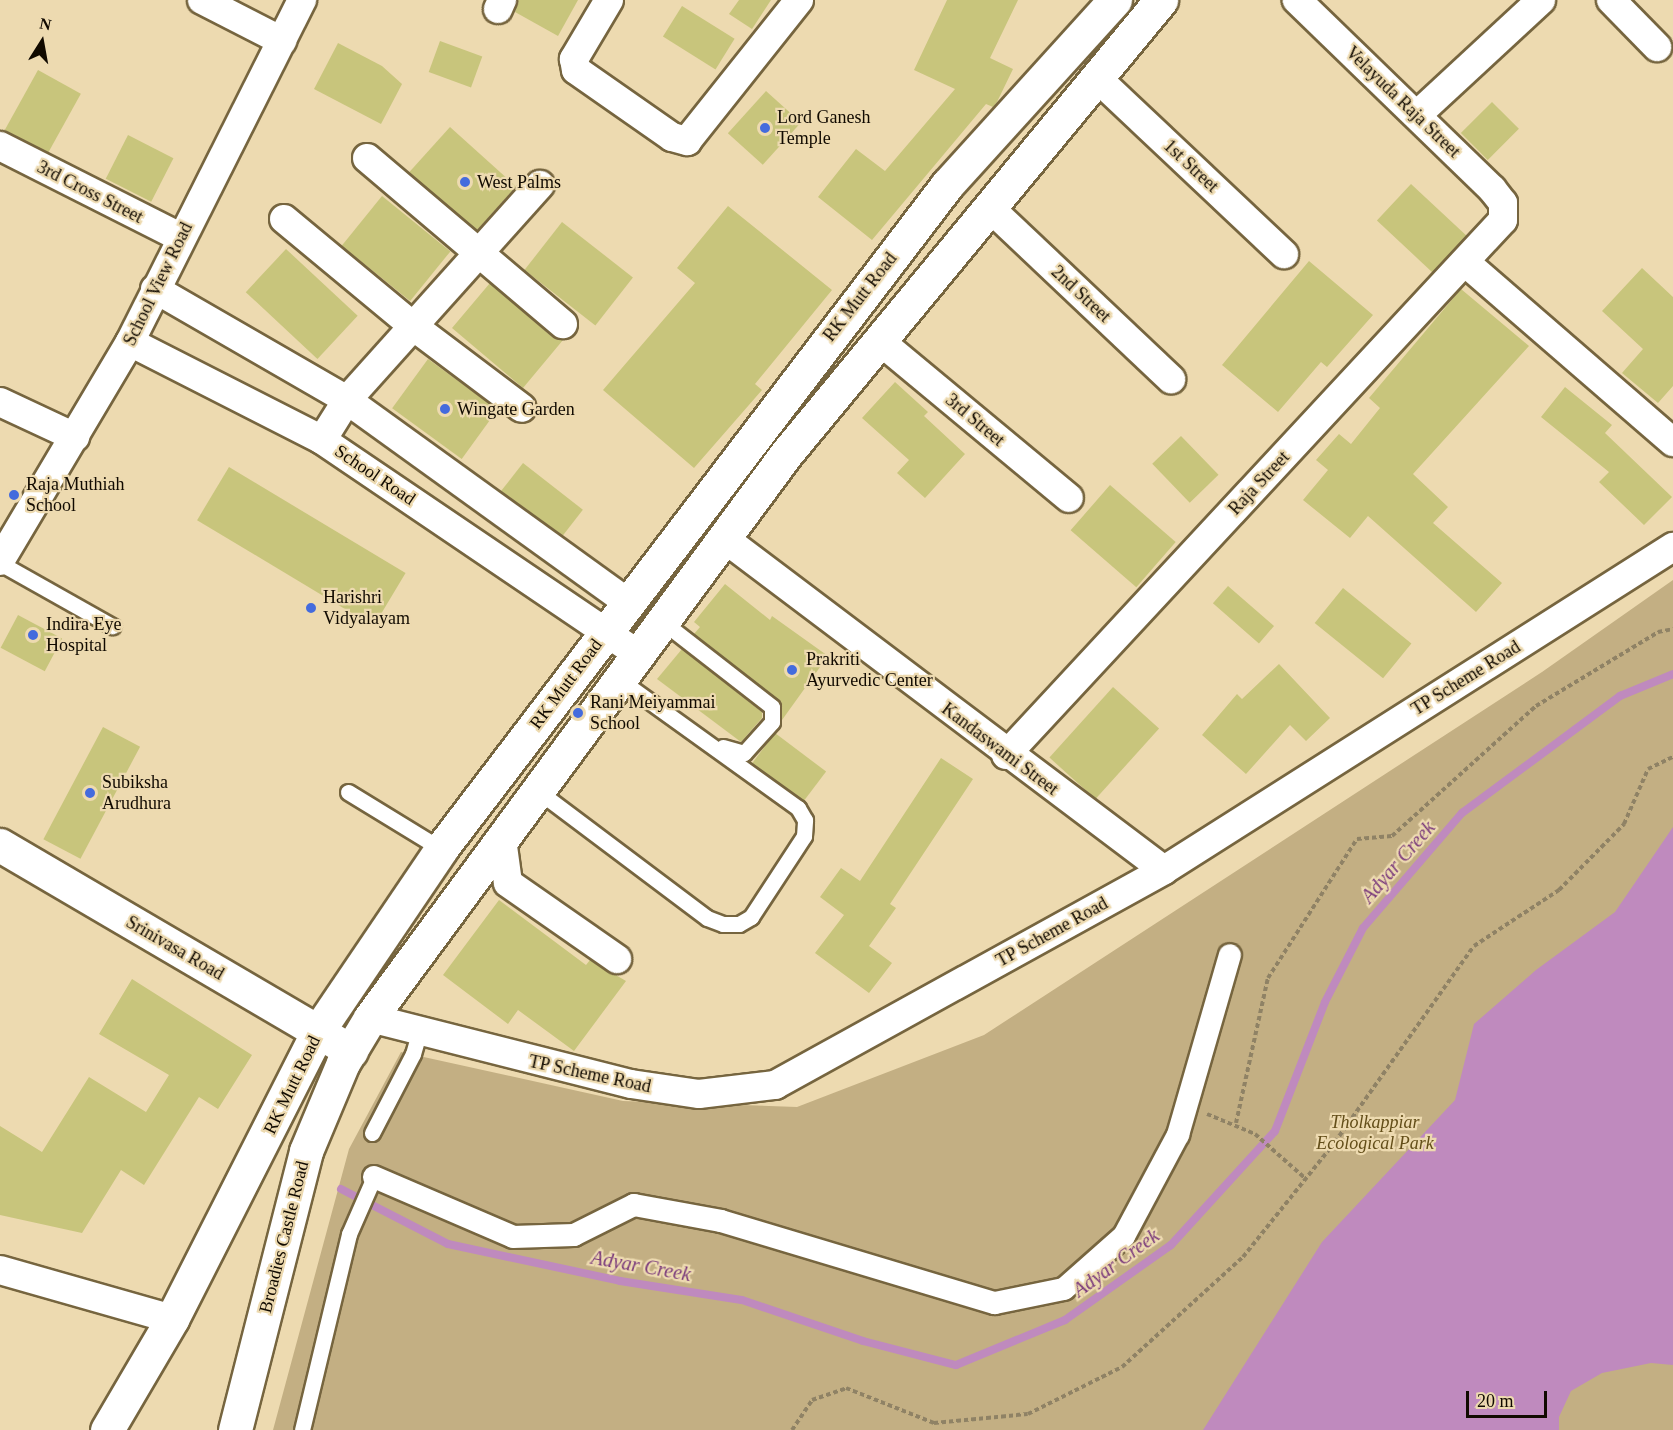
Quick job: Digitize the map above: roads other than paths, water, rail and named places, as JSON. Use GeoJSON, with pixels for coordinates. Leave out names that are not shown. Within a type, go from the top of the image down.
{"type":"FeatureCollection","features":[{"type":"Feature","properties":{"kind":"main road","name":"RK Mutt Road"},"geometry":{"type":"LineString","coordinates":[[107,1430],[172,1319],[318,1031],[441,849],[947,185],[1115,0]]}},
{"type":"Feature","properties":{"kind":"main road","name":"RK Mutt Road"},"geometry":{"type":"LineString","coordinates":[[351,1051],[370,1018],[793,445],[991,209],[1161,0]]}},
{"type":"Feature","properties":{"kind":"main road","name":"Srinivasa Road"},"geometry":{"type":"LineString","coordinates":[[0,845],[351,1051]]}},
{"type":"Feature","properties":{"kind":"main road","name":"Broadies Castle Road"},"geometry":{"type":"LineString","coordinates":[[235,1430],[306,1151],[351,1051]]}},
{"type":"Feature","properties":{"kind":"street"},"geometry":{"type":"LineString","coordinates":[[202,0],[282,41]]}},
{"type":"Feature","properties":{"kind":"street","name":"School View Road"},"geometry":{"type":"LineString","coordinates":[[0,562],[130,342],[180,237],[302,0]]}},
{"type":"Feature","properties":{"kind":"street"},"geometry":{"type":"LineString","coordinates":[[609,0],[574,59],[576,70],[672,137],[687,141],[799,0]]}},
{"type":"Feature","properties":{"kind":"street","name":"Velayuda Raja Street"},"geometry":{"type":"LineString","coordinates":[[1297,0],[1492,189],[1504,209]]}},
{"type":"Feature","properties":{"kind":"street"},"geometry":{"type":"LineString","coordinates":[[1417,115],[1541,0]]}},
{"type":"Feature","properties":{"kind":"street"},"geometry":{"type":"LineString","coordinates":[[1611,0],[1657,47]]}},
{"type":"Feature","properties":{"kind":"street","name":"1st Street"},"geometry":{"type":"LineString","coordinates":[[1097,78],[1284,254]]}},
{"type":"Feature","properties":{"kind":"street","name":"3rd Cross Street"},"geometry":{"type":"LineString","coordinates":[[0,146],[180,237]]}},
{"type":"Feature","properties":{"kind":"street"},"geometry":{"type":"LineString","coordinates":[[367,158],[563,324]]}},
{"type":"Feature","properties":{"kind":"street"},"geometry":{"type":"LineString","coordinates":[[322,440],[346,400],[540,185]]}},
{"type":"Feature","properties":{"kind":"street","name":"2nd Street"},"geometry":{"type":"LineString","coordinates":[[991,209],[1171,379]]}},
{"type":"Feature","properties":{"kind":"street","name":"Raja Street"},"geometry":{"type":"LineString","coordinates":[[1006,755],[1499,226],[1504,209]]}},
{"type":"Feature","properties":{"kind":"street"},"geometry":{"type":"LineString","coordinates":[[284,219],[413,326],[522,408]]}},
{"type":"Feature","properties":{"kind":"street"},"geometry":{"type":"LineString","coordinates":[[1465,262],[1673,442]]}},
{"type":"Feature","properties":{"kind":"street"},"geometry":{"type":"LineString","coordinates":[[155,289],[346,400],[627,602]]}},
{"type":"Feature","properties":{"kind":"street","name":"School Road"},"geometry":{"type":"LineString","coordinates":[[130,342],[322,440],[605,632],[628,669]]}},
{"type":"Feature","properties":{"kind":"street","name":"3rd Street"},"geometry":{"type":"LineString","coordinates":[[881,342],[1069,498]]}},
{"type":"Feature","properties":{"kind":"street"},"geometry":{"type":"LineString","coordinates":[[0,402],[75,437]]}},
{"type":"Feature","properties":{"kind":"street","name":"Kandaswami Street"},"geometry":{"type":"LineString","coordinates":[[724,539],[1006,755],[1164,870]]}},
{"type":"Feature","properties":{"kind":"street","name":"TP Scheme Road"},"geometry":{"type":"LineString","coordinates":[[370,1018],[419,1033],[631,1084],[699,1094],[776,1085],[1164,870],[1673,547]]}},
{"type":"Feature","properties":{"kind":"street"},"geometry":{"type":"LineString","coordinates":[[502,839],[507,882],[616,959]]}},
{"type":"Feature","properties":{"kind":"street"},"geometry":{"type":"LineString","coordinates":[[372,1182],[513,1237],[574,1236],[634,1204],[721,1221],[995,1303],[1064,1289],[1124,1236],[1178,1135],[1230,955]]}},
{"type":"Feature","properties":{"kind":"street"},"geometry":{"type":"LineString","coordinates":[[0,1270],[172,1319]]}},
{"type":"Feature","properties":{"kind":"lane"},"geometry":{"type":"LineString","coordinates":[[0,562],[112,626]]}},
{"type":"Feature","properties":{"kind":"lane"},"geometry":{"type":"LineString","coordinates":[[628,669],[733,753],[744,753],[772,722],[772,707],[663,622]]}},
{"type":"Feature","properties":{"kind":"lane"},"geometry":{"type":"LineString","coordinates":[[538,791],[707,918],[723,924],[739,924],[751,917],[804,836],[805,820],[798,808],[628,669]]}},
{"type":"Feature","properties":{"kind":"lane"},"geometry":{"type":"LineString","coordinates":[[348,792],[441,849]]}},
{"type":"Feature","properties":{"kind":"lane"},"geometry":{"type":"LineString","coordinates":[[372,1133],[413,1054],[419,1033]]}},
{"type":"Feature","properties":{"kind":"lane"},"geometry":{"type":"LineString","coordinates":[[302,1430],[357,1217],[372,1182]]}},
{"type":"Feature","properties":{"kind":"waterway","name":"Adyar Creek"},"geometry":{"type":"LineString","coordinates":[[341,1189],[448,1244],[620,1281],[742,1300],[863,1341],[956,1365],[1065,1320],[1171,1245],[1275,1131],[1325,1002],[1363,928],[1462,813],[1620,696],[1673,674]]}},
{"type":"Feature","properties":{"kind":"place","name":"Lord Ganesh Temple"},"geometry":{"type":"Point","coordinates":[765,128]}},
{"type":"Feature","properties":{"kind":"place","name":"West Palms"},"geometry":{"type":"Point","coordinates":[465,182]}},
{"type":"Feature","properties":{"kind":"place","name":"Wingate Garden"},"geometry":{"type":"Point","coordinates":[445,409]}},
{"type":"Feature","properties":{"kind":"place","name":"Raja Muthiah School"},"geometry":{"type":"Point","coordinates":[14,495]}},
{"type":"Feature","properties":{"kind":"place","name":"Harishri Vidyalayam"},"geometry":{"type":"Point","coordinates":[311,608]}},
{"type":"Feature","properties":{"kind":"place","name":"Indira Eye Hospital"},"geometry":{"type":"Point","coordinates":[33,635]}},
{"type":"Feature","properties":{"kind":"place","name":"Prakriti Ayurvedic Center"},"geometry":{"type":"Point","coordinates":[792,670]}},
{"type":"Feature","properties":{"kind":"place","name":"Rani Meiyammai School"},"geometry":{"type":"Point","coordinates":[578,713]}},
{"type":"Feature","properties":{"kind":"place","name":"Subiksha Arudhura"},"geometry":{"type":"Point","coordinates":[90,793]}},
{"type":"Feature","properties":{"kind":"park label","name":"Tholkappiar Ecological Park"},"geometry":{"type":"Point","coordinates":[1375,1133]}}]}
